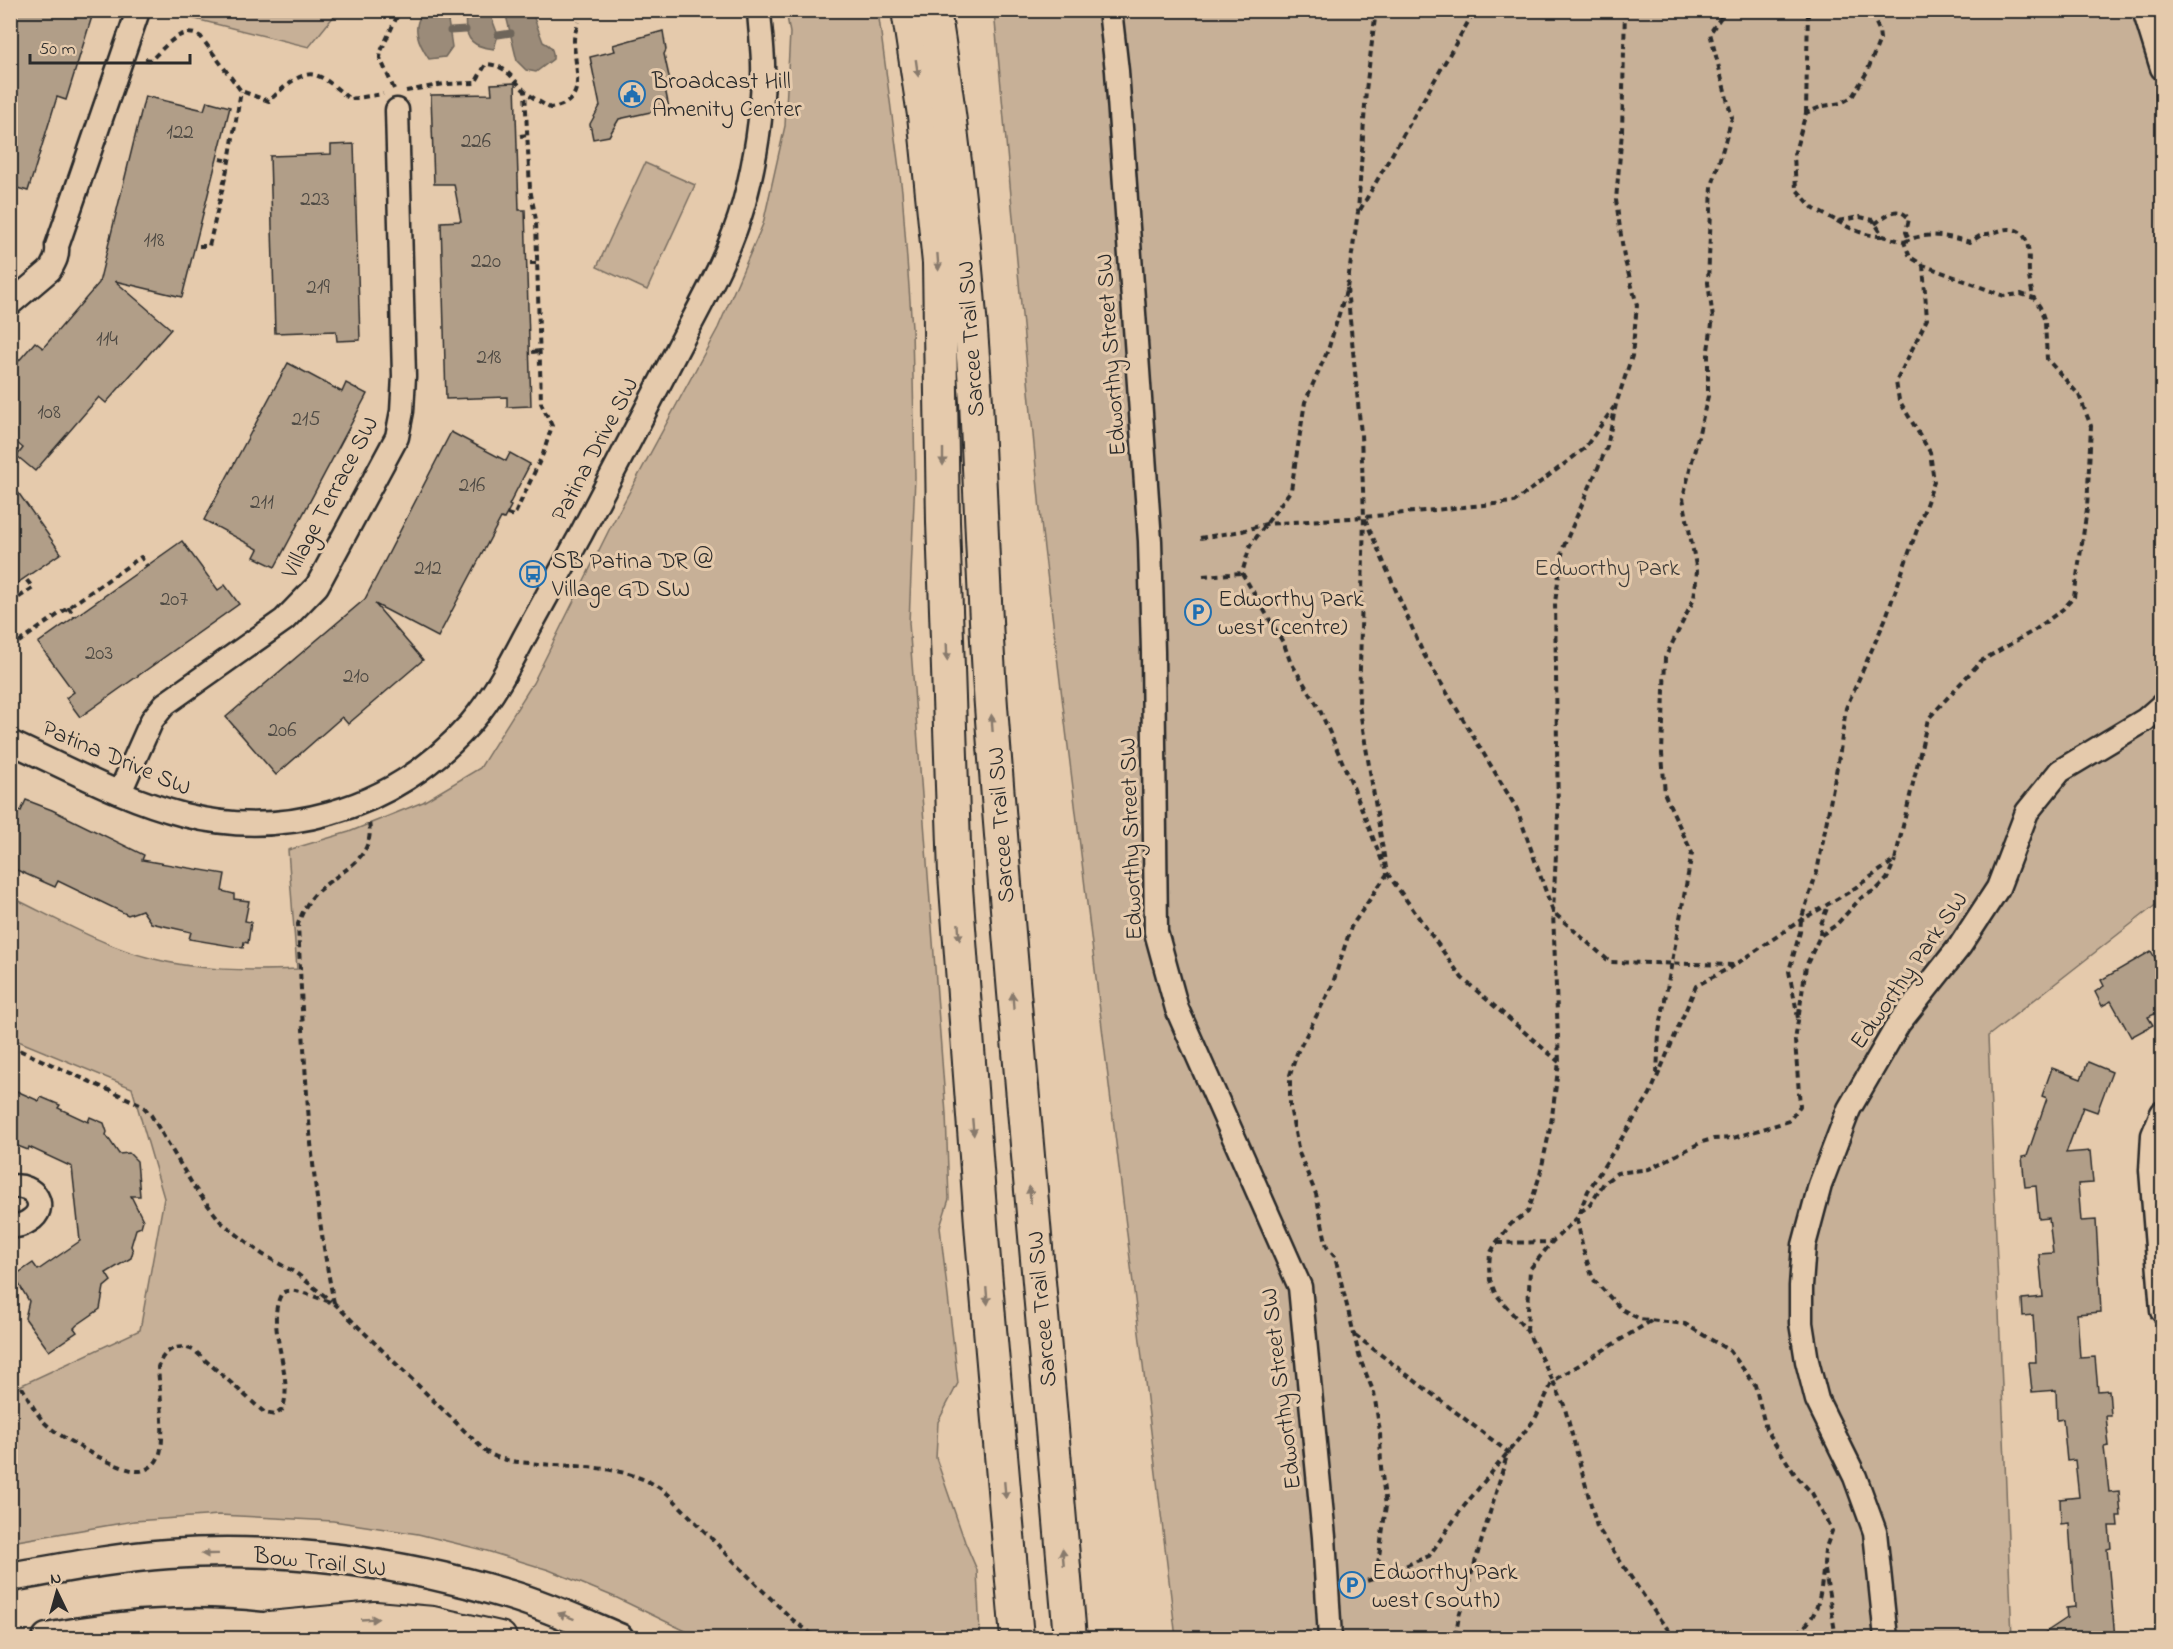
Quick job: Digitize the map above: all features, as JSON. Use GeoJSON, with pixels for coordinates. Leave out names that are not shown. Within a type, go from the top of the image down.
{"type":"FeatureCollection","features":[{"type":"Feature","properties":{"kind":"highway","name":"Sarcee Trail SW"},"geometry":{"type":"LineString","coordinates":[[908,10],[924,115],[939,263],[943,534],[955,874],[1013,1630]]}},
{"type":"Feature","properties":{"kind":"highway","name":"Sarcee Trail SW"},"geometry":{"type":"LineString","coordinates":[[934,10],[952,141],[969,312],[994,747],[1017,1044],[1071,1631]]}},
{"type":"Feature","properties":{"kind":"highway"},"geometry":{"type":"LineString","coordinates":[[270,1628],[375,1618],[433,1623],[500,1638]]}},
{"type":"Feature","properties":{"kind":"main road","name":"Bow Trail SW"},"geometry":{"type":"LineString","coordinates":[[10,1577],[168,1554],[232,1553],[303,1556],[376,1565],[453,1580],[511,1595],[620,1638]]}},
{"type":"Feature","properties":{"kind":"main road"},"geometry":{"type":"LineString","coordinates":[[47,1638],[89,1630],[168,1625],[270,1628],[334,1638]]}},
{"type":"Feature","properties":{"kind":"street","name":"Patina Drive SW"},"geometry":{"type":"LineString","coordinates":[[10,742],[151,806],[205,821],[255,825],[309,818],[363,802],[402,782],[439,756],[469,725],[501,681],[724,260],[744,203],[755,148],[763,72],[759,10]]}},
{"type":"Feature","properties":{"kind":"street","name":"Edworthy Street SW"},"geometry":{"type":"LineString","coordinates":[[1110,10],[1118,82],[1150,541],[1156,932],[1177,1009],[1300,1287],[1330,1638]]}},
{"type":"Feature","properties":{"kind":"street"},"geometry":{"type":"LineString","coordinates":[[2144,10],[2163,68]]}},
{"type":"Feature","properties":{"kind":"street"},"geometry":{"type":"LineString","coordinates":[[10,304],[50,270],[54,263],[57,246],[137,14]]}},
{"type":"Feature","properties":{"kind":"street","name":"Village Terrace SW"},"geometry":{"type":"LineString","coordinates":[[120,792],[152,720],[165,704],[284,620],[317,586],[397,437],[402,411],[404,376],[396,101]]}},
{"type":"Feature","properties":{"kind":"street","name":"Edworthy Park SW"},"geometry":{"type":"LineString","coordinates":[[1886,1638],[1875,1532],[1855,1477],[1817,1400],[1807,1361],[1801,1323],[1804,1245],[1820,1185],[1849,1108],[1899,1023],[1960,946],[1998,888],[2027,812],[2060,771],[2145,720],[2163,705]]}},
{"type":"Feature","properties":{"kind":"street"},"geometry":{"type":"LineString","coordinates":[[2163,1113],[2153,1135],[2151,1170],[2163,1311]]}},
{"type":"Feature","properties":{"kind":"street"},"geometry":{"type":"LineString","coordinates":[[10,1186],[20,1185],[31,1189],[38,1199],[39,1206],[34,1218],[29,1222],[10,1227]]}},
{"type":"Feature","properties":{"kind":"path"},"geometry":{"type":"LineString","coordinates":[[396,101],[380,58],[400,10]]}},
{"type":"Feature","properties":{"kind":"path"},"geometry":{"type":"LineString","coordinates":[[1376,10],[1366,90],[1359,212],[1347,288],[1328,350],[1305,402],[1291,490],[1250,546],[1242,573],[1284,644],[1290,661],[1319,708],[1387,874],[1462,978],[1559,1062]]}},
{"type":"Feature","properties":{"kind":"path"},"geometry":{"type":"LineString","coordinates":[[1359,212],[1475,10]]}},
{"type":"Feature","properties":{"kind":"path"},"geometry":{"type":"LineString","coordinates":[[1624,10],[1622,132],[1616,200],[1624,256],[1637,305],[1632,356],[1616,404],[1606,447],[1563,548],[1555,602],[1558,816],[1553,912],[1559,1062],[1551,1124],[1540,1175],[1528,1212],[1511,1224],[1490,1254],[1490,1280],[1496,1293],[1527,1331],[1564,1405],[1597,1527],[1658,1617],[1675,1638]]}},
{"type":"Feature","properties":{"kind":"path"},"geometry":{"type":"LineString","coordinates":[[1656,1077],[1659,1032],[1692,852],[1665,795],[1662,754],[1665,658],[1695,599],[1697,570],[1683,498],[1708,396],[1708,350],[1713,318],[1708,283],[1712,186],[1732,118],[1710,33],[1726,10]]}},
{"type":"Feature","properties":{"kind":"path"},"geometry":{"type":"LineString","coordinates":[[1808,10],[1806,113],[1794,155],[1796,189],[1814,209],[1852,230],[1873,236],[1906,241],[1915,237],[1944,234],[1970,242],[1983,234],[1997,230],[2018,231],[2025,237],[2034,298],[2045,322],[2047,360],[2079,395],[2091,426],[2087,509],[2074,597],[2063,609],[2035,630],[1981,661],[1928,719],[1895,860],[1887,879],[1877,889],[1861,898],[1836,925],[1820,936]]}},
{"type":"Feature","properties":{"kind":"path"},"geometry":{"type":"LineString","coordinates":[[1806,113],[1823,106],[1841,103],[1852,97],[1867,72],[1880,39],[1879,30],[1870,10]]}},
{"type":"Feature","properties":{"kind":"path"},"geometry":{"type":"LineString","coordinates":[[123,54],[151,60],[183,33],[194,32],[201,37],[242,91],[269,101],[289,84],[307,74],[318,75],[350,99],[396,101],[444,84],[475,83],[486,64],[497,65],[517,81],[525,92],[550,108],[571,101],[577,87],[574,37],[579,22]]}},
{"type":"Feature","properties":{"kind":"path"},"geometry":{"type":"LineString","coordinates":[[199,246],[209,246],[229,161],[242,91]]}},
{"type":"Feature","properties":{"kind":"path"},"geometry":{"type":"LineString","coordinates":[[507,514],[514,516],[543,454],[552,426],[541,403],[536,220],[530,189],[525,92]]}},
{"type":"Feature","properties":{"kind":"path"},"geometry":{"type":"LineString","coordinates":[[520,136],[528,135]]}},
{"type":"Feature","properties":{"kind":"path"},"geometry":{"type":"LineString","coordinates":[[220,159],[229,161]]}},
{"type":"Feature","properties":{"kind":"path"},"geometry":{"type":"LineString","coordinates":[[1875,224],[1890,212],[1899,211],[1909,219],[1906,241],[1910,257],[1923,265],[2004,296],[2021,294],[2034,298]]}},
{"type":"Feature","properties":{"kind":"path"},"geometry":{"type":"LineString","coordinates":[[1837,221],[1860,216],[1873,220],[1883,236]]}},
{"type":"Feature","properties":{"kind":"path"},"geometry":{"type":"LineString","coordinates":[[530,263],[537,263]]}},
{"type":"Feature","properties":{"kind":"path"},"geometry":{"type":"LineString","coordinates":[[1798,1018],[1789,971],[1801,920],[1817,872],[1846,708],[1885,620],[1934,482],[1930,452],[1899,400],[1896,382],[1927,319],[1923,265]]}},
{"type":"Feature","properties":{"kind":"path"},"geometry":{"type":"LineString","coordinates":[[1347,288],[1361,434],[1364,517],[1359,705],[1387,874],[1351,927],[1332,986],[1297,1053],[1290,1075],[1290,1107],[1299,1153],[1316,1194],[1328,1247],[1335,1257],[1360,1359],[1374,1393],[1380,1432],[1381,1467],[1386,1506],[1376,1578]]}},
{"type":"Feature","properties":{"kind":"path"},"geometry":{"type":"LineString","coordinates":[[532,352],[539,351]]}},
{"type":"Feature","properties":{"kind":"path"},"geometry":{"type":"LineString","coordinates":[[1200,538],[1242,531],[1266,524],[1514,502],[1584,449],[1616,404]]}},
{"type":"Feature","properties":{"kind":"path"},"geometry":{"type":"LineString","coordinates":[[1364,517],[1424,653],[1517,809],[1553,912],[1610,962],[1735,965]]}},
{"type":"Feature","properties":{"kind":"path"},"geometry":{"type":"LineString","coordinates":[[10,648],[141,557],[147,566]]}},
{"type":"Feature","properties":{"kind":"path"},"geometry":{"type":"LineString","coordinates":[[1203,576],[1242,573]]}},
{"type":"Feature","properties":{"kind":"path"},"geometry":{"type":"LineString","coordinates":[[10,603],[33,588],[25,578]]}},
{"type":"Feature","properties":{"kind":"path"},"geometry":{"type":"LineString","coordinates":[[68,607],[75,617]]}},
{"type":"Feature","properties":{"kind":"path"},"geometry":{"type":"LineString","coordinates":[[334,1303],[314,1184],[306,1092],[298,924],[304,908],[315,894],[356,862],[368,842],[371,832],[363,802]]}},
{"type":"Feature","properties":{"kind":"path"},"geometry":{"type":"LineString","coordinates":[[1788,1638],[1814,1617],[1820,1598],[1825,1550],[1832,1531],[1812,1493],[1796,1476],[1766,1430],[1755,1385],[1730,1351],[1685,1324],[1640,1319],[1621,1309],[1593,1279],[1583,1249],[1578,1215],[1588,1191],[1650,1094],[1696,986],[1735,965],[1895,860]]}},
{"type":"Feature","properties":{"kind":"path"},"geometry":{"type":"LineString","coordinates":[[1527,1331],[1530,1269],[1552,1242],[1590,1205],[1604,1183],[1612,1176],[1617,1173],[1649,1169],[1702,1142],[1733,1138],[1789,1121],[1800,1106],[1795,1041],[1798,1018],[1806,966],[1820,936],[1821,924],[1829,903]]}},
{"type":"Feature","properties":{"kind":"path"},"geometry":{"type":"LineString","coordinates":[[10,1046],[142,1105],[151,1115],[194,1187],[221,1222],[262,1254],[296,1273],[334,1303],[485,1451],[502,1460],[619,1472],[655,1483],[793,1620],[817,1638]]}},
{"type":"Feature","properties":{"kind":"path"},"geometry":{"type":"LineString","coordinates":[[1597,1176],[1612,1176]]}},
{"type":"Feature","properties":{"kind":"path"},"geometry":{"type":"LineString","coordinates":[[1496,1243],[1552,1242]]}},
{"type":"Feature","properties":{"kind":"path"},"geometry":{"type":"LineString","coordinates":[[10,1387],[23,1389],[40,1418],[66,1440],[126,1468],[144,1470],[155,1462],[160,1454],[162,1432],[158,1366],[165,1353],[179,1347],[188,1348],[266,1413],[277,1414],[284,1404],[285,1389],[278,1336],[280,1295],[290,1289],[334,1303]]}},
{"type":"Feature","properties":{"kind":"path"},"geometry":{"type":"LineString","coordinates":[[1327,1593],[1376,1578],[1429,1556],[1461,1510],[1535,1419],[1553,1381],[1652,1320]]}},
{"type":"Feature","properties":{"kind":"path"},"geometry":{"type":"LineString","coordinates":[[1354,1335],[1508,1452]]}},
{"type":"Feature","properties":{"kind":"path"},"geometry":{"type":"LineString","coordinates":[[1455,1638],[1459,1616],[1508,1452]]}},
{"type":"Feature","properties":{"kind":"path"},"geometry":{"type":"LineString","coordinates":[[1824,1564],[1836,1638]]}},
{"type":"Feature","properties":{"kind":"green space"},"geometry":{"type":"Polygon","coordinates":[[[163,11],[338,11],[309,47],[163,11]]]}},
{"type":"Feature","properties":{"kind":"green space"},"geometry":{"type":"Polygon","coordinates":[[[786,11],[878,11],[902,191],[912,328],[915,477],[909,623],[946,1114],[949,1199],[940,1227],[958,1383],[938,1422],[936,1458],[977,1570],[980,1638],[700,1638],[617,1598],[549,1570],[487,1551],[418,1534],[333,1521],[219,1515],[134,1521],[11,1542],[11,1390],[140,1330],[164,1198],[132,1088],[11,1038],[11,897],[115,947],[150,958],[223,969],[297,969],[288,850],[349,832],[423,802],[480,768],[533,683],[610,528],[718,328],[763,224],[785,126],[790,33],[786,11]]]}},
{"type":"Feature","properties":{"kind":"green space","name":"Edworthy Park"},"geometry":{"type":"Polygon","coordinates":[[[994,11],[2162,11],[2162,900],[1988,1036],[2012,1638],[1176,1638],[1042,532],[994,11]]]}},
{"type":"Feature","properties":{"kind":"green space"},"geometry":{"type":"Polygon","coordinates":[[[645,163],[695,185],[647,290],[597,267],[645,163]]]}},
{"type":"Feature","properties":{"kind":"shaded area"},"geometry":{"type":"Polygon","coordinates":[[[426,10],[442,11],[447,14],[452,47],[445,57],[429,59],[419,41],[418,22],[426,10]]]}},
{"type":"Feature","properties":{"kind":"shaded area"},"geometry":{"type":"Polygon","coordinates":[[[469,10],[489,11],[498,35],[494,49],[480,46],[470,39],[465,24],[469,10]]]}},
{"type":"Feature","properties":{"kind":"shaded area"},"geometry":{"type":"Polygon","coordinates":[[[505,11],[536,11],[534,18],[543,42],[553,53],[553,59],[536,72],[526,70],[517,61],[505,11]]]}},
{"type":"Feature","properties":{"kind":"building"},"geometry":{"type":"Polygon","coordinates":[[[10,10],[94,10],[66,100],[57,97],[28,191],[10,186],[10,10]]]}},
{"type":"Feature","properties":{"kind":"building","name":"Broadcast Hill Amenity Center"},"geometry":{"type":"Polygon","coordinates":[[[663,31],[666,50],[664,54],[670,81],[664,83],[669,108],[619,119],[609,136],[593,139],[590,124],[600,106],[590,57],[615,51],[613,45],[663,31]]]}},
{"type":"Feature","properties":{"kind":"building"},"geometry":{"type":"Polygon","coordinates":[[[515,83],[519,210],[525,210],[531,406],[507,407],[507,397],[446,399],[441,222],[461,221],[454,184],[434,184],[431,95],[492,94],[491,84],[515,83]]]}},
{"type":"Feature","properties":{"kind":"building"},"geometry":{"type":"Polygon","coordinates":[[[145,96],[204,110],[207,101],[230,107],[182,297],[115,281],[171,329],[106,403],[99,397],[35,471],[17,456],[23,448],[10,437],[10,371],[35,342],[43,348],[99,283],[145,96]]]}},
{"type":"Feature","properties":{"kind":"building"},"geometry":{"type":"Polygon","coordinates":[[[354,144],[360,340],[337,341],[336,331],[275,333],[270,156],[331,154],[331,145],[354,144]]]}},
{"type":"Feature","properties":{"kind":"building"},"geometry":{"type":"Polygon","coordinates":[[[288,363],[342,392],[346,383],[367,394],[275,567],[254,557],[258,549],[204,520],[288,363]]]}},
{"type":"Feature","properties":{"kind":"building"},"geometry":{"type":"Polygon","coordinates":[[[451,432],[506,461],[510,453],[530,464],[509,505],[511,506],[504,519],[501,518],[438,637],[375,604],[423,660],[348,724],[342,717],[276,775],[226,717],[365,599],[451,432]]]}},
{"type":"Feature","properties":{"kind":"building"},"geometry":{"type":"Polygon","coordinates":[[[10,481],[61,553],[10,588],[10,481]]]}},
{"type":"Feature","properties":{"kind":"building"},"geometry":{"type":"Polygon","coordinates":[[[182,541],[218,590],[225,585],[239,604],[80,717],[66,698],[74,692],[38,643],[182,541]]]}},
{"type":"Feature","properties":{"kind":"building"},"geometry":{"type":"Polygon","coordinates":[[[26,800],[52,810],[144,855],[142,860],[225,874],[222,891],[234,894],[234,899],[249,901],[245,921],[251,922],[248,943],[244,942],[243,948],[189,939],[191,932],[151,923],[142,910],[128,915],[58,881],[55,887],[10,867],[10,818],[15,808],[21,811],[26,800]]]}},
{"type":"Feature","properties":{"kind":"building"},"geometry":{"type":"Polygon","coordinates":[[[2151,951],[2163,972],[2163,1010],[2148,1017],[2153,1025],[2131,1037],[2111,1001],[2102,1006],[2095,992],[2104,986],[2101,980],[2151,951]]]}},
{"type":"Feature","properties":{"kind":"building"},"geometry":{"type":"Polygon","coordinates":[[[2088,1062],[2112,1072],[2097,1112],[2083,1107],[2066,1153],[2090,1151],[2093,1183],[2078,1184],[2081,1221],[2096,1220],[2101,1312],[2077,1314],[2080,1358],[2095,1357],[2098,1391],[2109,1390],[2111,1416],[2106,1416],[2109,1446],[2104,1447],[2109,1492],[2119,1491],[2121,1516],[2117,1516],[2118,1526],[2109,1526],[2111,1548],[2107,1549],[2115,1638],[2037,1638],[2067,1618],[2066,1608],[2075,1607],[2069,1523],[2061,1524],[2060,1499],[2079,1497],[2075,1460],[2067,1461],[2063,1419],[2057,1420],[2056,1390],[2032,1392],[2029,1362],[2036,1362],[2033,1315],[2023,1316],[2022,1299],[2043,1297],[2039,1254],[2053,1253],[2049,1218],[2039,1219],[2036,1186],[2025,1187],[2022,1157],[2027,1156],[2047,1098],[2042,1096],[2052,1068],[2081,1079],[2088,1062]]]}},
{"type":"Feature","properties":{"kind":"building"},"geometry":{"type":"Polygon","coordinates":[[[10,1088],[39,1101],[41,1097],[60,1105],[58,1108],[88,1122],[90,1117],[104,1123],[106,1135],[119,1154],[129,1153],[137,1161],[140,1196],[131,1196],[143,1220],[141,1227],[136,1229],[131,1246],[133,1251],[131,1258],[106,1273],[111,1281],[104,1287],[100,1309],[74,1328],[77,1332],[49,1351],[25,1318],[29,1301],[14,1276],[33,1263],[38,1270],[80,1241],[72,1167],[29,1147],[28,1150],[10,1143],[10,1088]]]}},
{"type":"Feature","properties":{"kind":"waterway"},"geometry":{"type":"LineString","coordinates":[[450,31],[466,30]]}},
{"type":"Feature","properties":{"kind":"waterway"},"geometry":{"type":"LineString","coordinates":[[498,35],[511,33]]}},
{"type":"Feature","properties":{"kind":"place","name":"Broadcast Hill Amenity Center"},"geometry":{"type":"Point","coordinates":[632,94]}},
{"type":"Feature","properties":{"kind":"place","name":"SB Patina DR @ Village GD SW"},"geometry":{"type":"Point","coordinates":[533,574]}},
{"type":"Feature","properties":{"kind":"place","name":"Edworthy Park west (centre)"},"geometry":{"type":"Point","coordinates":[1198,612]}},
{"type":"Feature","properties":{"kind":"place","name":"Edworthy Park west (south)"},"geometry":{"type":"Point","coordinates":[1352,1585]}}]}
